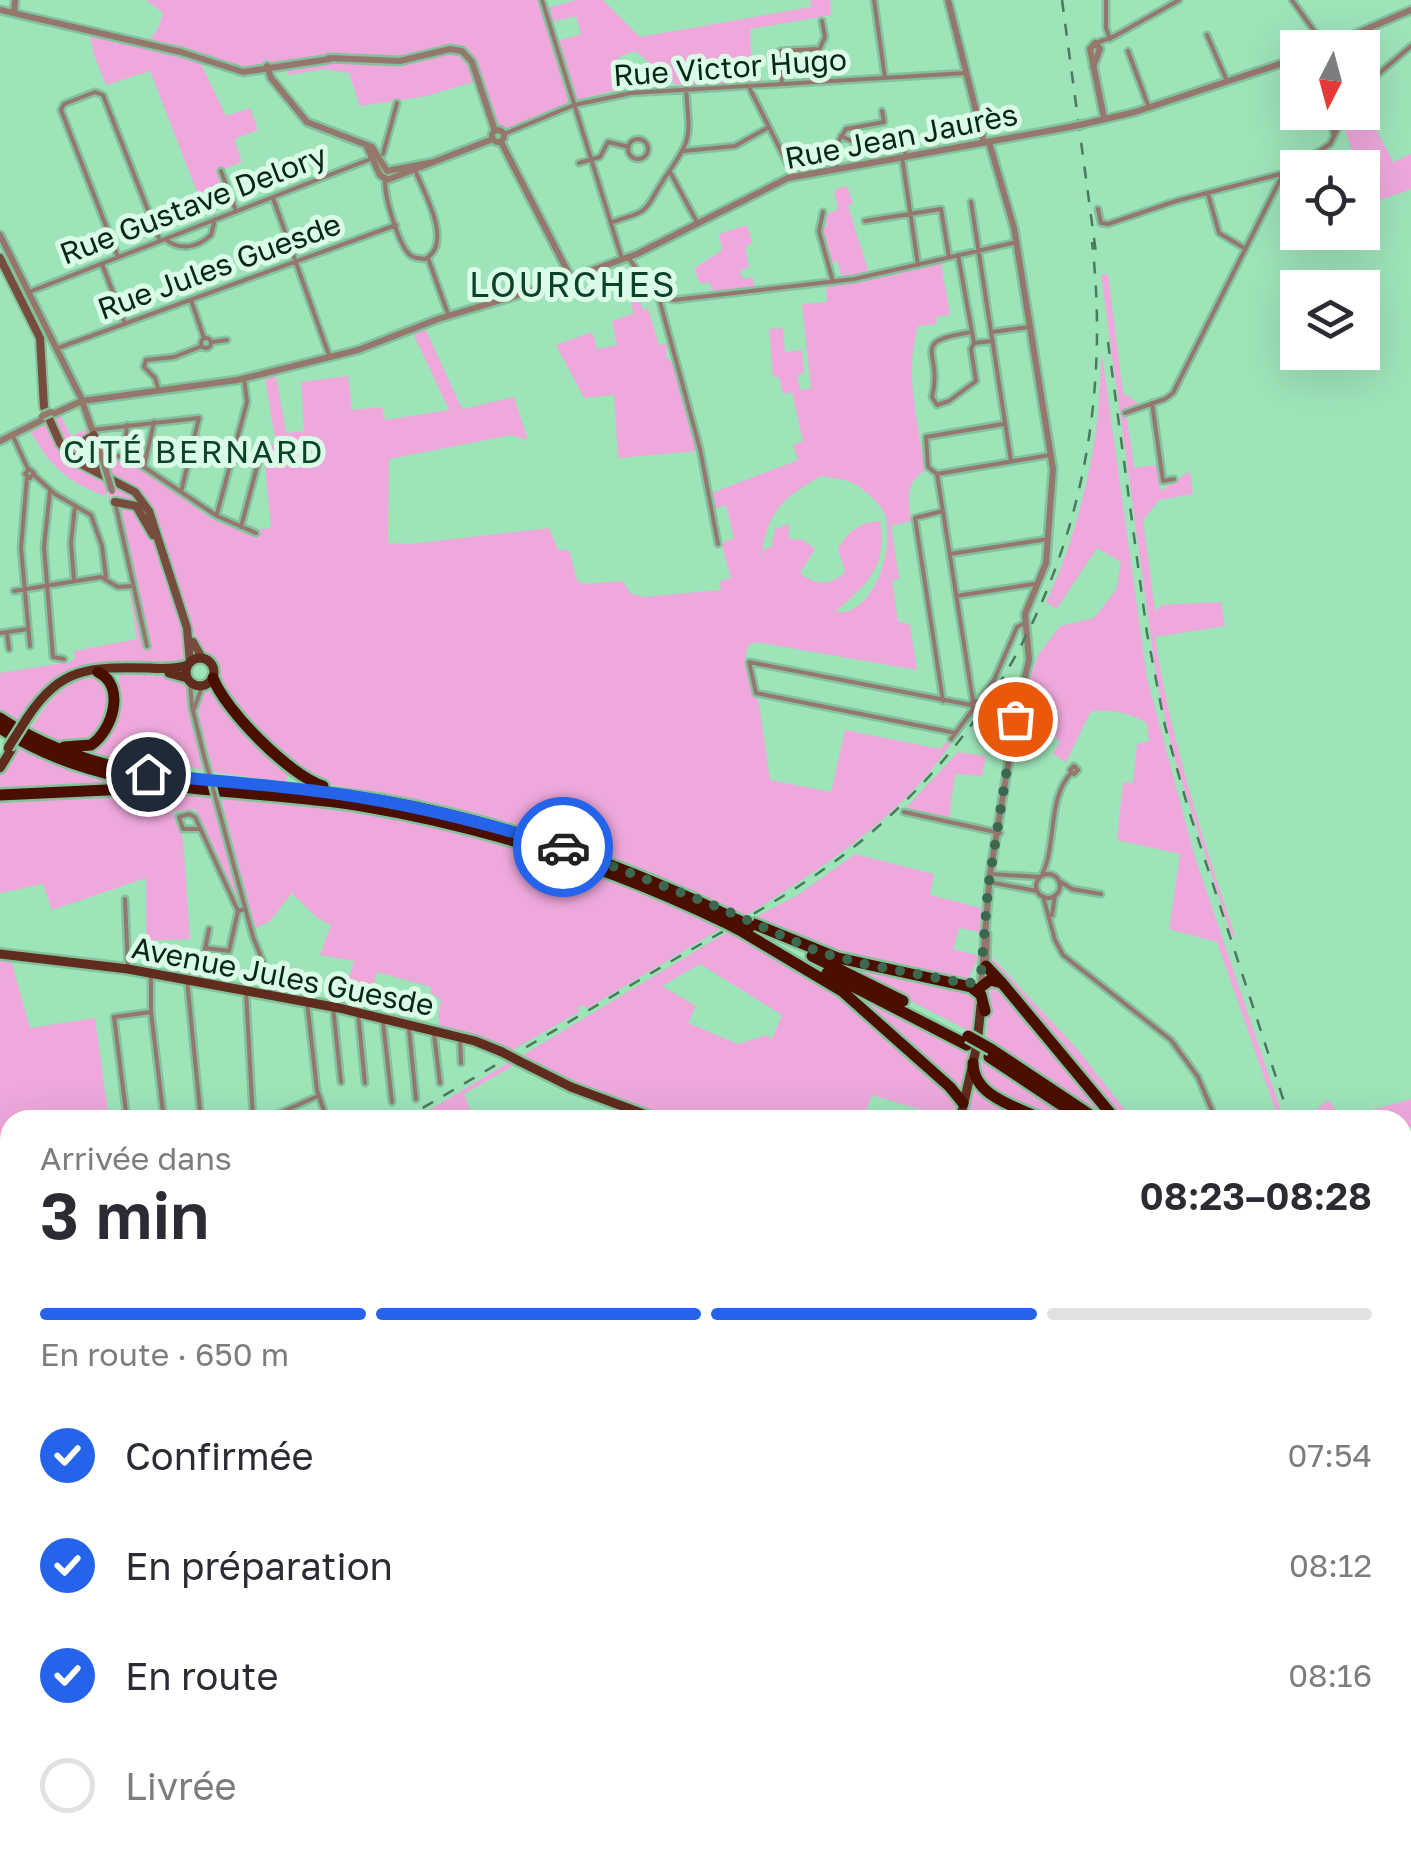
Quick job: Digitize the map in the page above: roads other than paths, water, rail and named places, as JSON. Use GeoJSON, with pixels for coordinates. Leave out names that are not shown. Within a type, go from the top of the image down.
{"type":"FeatureCollection","features":[{"type":"Feature","properties":{"kind":"highway"},"geometry":{"type":"LineString","coordinates":[[3,723],[67,748],[94,743],[107,726],[114,695],[111,680],[98,672]]}},
{"type":"Feature","properties":{"kind":"highway"},"geometry":{"type":"LineString","coordinates":[[213,678],[227,700],[294,773],[320,786],[541,840],[629,871],[698,901],[968,1041],[1082,1110]]}},
{"type":"Feature","properties":{"kind":"highway"},"geometry":{"type":"LineString","coordinates":[[3,723],[60,751],[123,770],[385,802]]}},
{"type":"Feature","properties":{"kind":"highway"},"geometry":{"type":"LineString","coordinates":[[3,723],[45,754],[93,772],[136,781],[358,806],[486,833],[596,868],[730,918]]}},
{"type":"Feature","properties":{"kind":"highway"},"geometry":{"type":"LineString","coordinates":[[0,795],[142,788],[223,790]]}},
{"type":"Feature","properties":{"kind":"highway"},"geometry":{"type":"LineString","coordinates":[[749,927],[838,958],[964,985],[1002,983],[1108,1110]]}},
{"type":"Feature","properties":{"kind":"highway"},"geometry":{"type":"LineString","coordinates":[[749,927],[836,986],[950,1087],[986,1092],[1023,1110]]}},
{"type":"Feature","properties":{"kind":"highway"},"geometry":{"type":"LineString","coordinates":[[983,981],[985,1011]]}},
{"type":"Feature","properties":{"kind":"highway"},"geometry":{"type":"LineString","coordinates":[[990,1053],[1070,1110]]}},
{"type":"Feature","properties":{"kind":"highway"},"geometry":{"type":"LineString","coordinates":[[968,1091],[973,1064]]}},
{"type":"Feature","properties":{"kind":"main road"},"geometry":{"type":"LineString","coordinates":[[0,258],[40,338],[43,404],[62,446],[76,462],[123,484],[139,496],[149,511],[187,628],[202,658],[212,665],[213,678],[202,686],[167,673],[98,672],[63,683],[29,719]]}},
{"type":"Feature","properties":{"kind":"main road"},"geometry":{"type":"LineString","coordinates":[[93,432],[84,444],[86,459],[129,482],[145,496],[154,512],[161,548]]}},
{"type":"Feature","properties":{"kind":"main road"},"geometry":{"type":"LineString","coordinates":[[115,502],[128,502],[138,508],[170,574]]}},
{"type":"Feature","properties":{"kind":"main road"},"geometry":{"type":"LineString","coordinates":[[187,628],[188,680]]}},
{"type":"Feature","properties":{"kind":"main road"},"geometry":{"type":"LineString","coordinates":[[0,765],[51,688],[79,672],[176,668],[202,658]]}},
{"type":"Feature","properties":{"kind":"main road","name":"Avenue Jules Guesde"},"geometry":{"type":"LineString","coordinates":[[0,952],[151,973],[384,1018],[502,1052],[631,1110]]}},
{"type":"Feature","properties":{"kind":"main road"},"geometry":{"type":"LineString","coordinates":[[973,1064],[983,981]]}},
{"type":"Feature","properties":{"kind":"main road"},"geometry":{"type":"LineString","coordinates":[[963,1110],[985,1011]]}},
{"type":"Feature","properties":{"kind":"street"},"geometry":{"type":"LineString","coordinates":[[14,13],[15,0]]}},
{"type":"Feature","properties":{"kind":"street"},"geometry":{"type":"LineString","coordinates":[[542,0],[610,223],[625,258],[659,298],[700,449],[718,544]]}},
{"type":"Feature","properties":{"kind":"street"},"geometry":{"type":"LineString","coordinates":[[874,0],[885,78]]}},
{"type":"Feature","properties":{"kind":"street"},"geometry":{"type":"LineString","coordinates":[[948,0],[1017,242],[1052,454],[1046,564],[1027,608],[1029,660],[1010,750],[991,878],[983,981]]}},
{"type":"Feature","properties":{"kind":"street"},"geometry":{"type":"LineString","coordinates":[[1106,0],[1110,39]]}},
{"type":"Feature","properties":{"kind":"street"},"geometry":{"type":"LineString","coordinates":[[1104,118],[1092,67],[1096,49],[1179,0]]}},
{"type":"Feature","properties":{"kind":"street"},"geometry":{"type":"LineString","coordinates":[[1292,0],[1312,30]]}},
{"type":"Feature","properties":{"kind":"street"},"geometry":{"type":"LineString","coordinates":[[0,10],[181,52],[235,70],[330,58],[400,61],[460,50],[472,62],[498,136],[571,278]]}},
{"type":"Feature","properties":{"kind":"street"},"geometry":{"type":"LineString","coordinates":[[1364,30],[1411,10]]}},
{"type":"Feature","properties":{"kind":"street"},"geometry":{"type":"LineString","coordinates":[[822,21],[825,37],[819,50],[823,82]]}},
{"type":"Feature","properties":{"kind":"street"},"geometry":{"type":"LineString","coordinates":[[1207,35],[1227,81]]}},
{"type":"Feature","properties":{"kind":"street"},"geometry":{"type":"LineString","coordinates":[[1380,73],[1411,46]]}},
{"type":"Feature","properties":{"kind":"street"},"geometry":{"type":"LineString","coordinates":[[782,84],[780,51],[819,50]]}},
{"type":"Feature","properties":{"kind":"street"},"geometry":{"type":"LineString","coordinates":[[1128,52],[1149,108]]}},
{"type":"Feature","properties":{"kind":"street","name":"Rue Jean Jaurès"},"geometry":{"type":"LineString","coordinates":[[81,400],[244,378],[330,358],[625,258],[794,177],[1084,124],[1149,108],[1280,64]]}},
{"type":"Feature","properties":{"kind":"street"},"geometry":{"type":"LineString","coordinates":[[271,66],[275,82],[308,122],[374,148],[380,176],[434,162],[498,136]]}},
{"type":"Feature","properties":{"kind":"street","name":"Rue Victor Hugo"},"geometry":{"type":"LineString","coordinates":[[498,136],[574,105],[635,93],[966,72]]}},
{"type":"Feature","properties":{"kind":"street"},"geometry":{"type":"LineString","coordinates":[[748,86],[794,177]]}},
{"type":"Feature","properties":{"kind":"street"},"geometry":{"type":"LineString","coordinates":[[610,223],[647,211],[684,151],[689,130],[686,90]]}},
{"type":"Feature","properties":{"kind":"street"},"geometry":{"type":"LineString","coordinates":[[118,257],[61,111],[64,104],[97,92],[102,94],[162,240],[194,246],[211,235],[215,219]]}},
{"type":"Feature","properties":{"kind":"street"},"geometry":{"type":"LineString","coordinates":[[378,156],[397,104]]}},
{"type":"Feature","properties":{"kind":"street"},"geometry":{"type":"LineString","coordinates":[[837,169],[834,151],[847,128],[884,122],[882,112]]}},
{"type":"Feature","properties":{"kind":"street"},"geometry":{"type":"LineString","coordinates":[[684,151],[735,146],[769,127]]}},
{"type":"Feature","properties":{"kind":"street"},"geometry":{"type":"LineString","coordinates":[[1333,130],[1334,139]]}},
{"type":"Feature","properties":{"kind":"street"},"geometry":{"type":"LineString","coordinates":[[1322,150],[1338,130]]}},
{"type":"Feature","properties":{"kind":"street"},"geometry":{"type":"LineString","coordinates":[[842,136],[856,143],[902,135],[918,265]]}},
{"type":"Feature","properties":{"kind":"street"},"geometry":{"type":"LineString","coordinates":[[638,138],[647,144],[644,156],[638,160],[630,156],[630,146],[638,138]]}},
{"type":"Feature","properties":{"kind":"street"},"geometry":{"type":"LineString","coordinates":[[579,163],[602,156],[607,143],[630,146]]}},
{"type":"Feature","properties":{"kind":"street","name":"Rue Gustave Delory"},"geometry":{"type":"LineString","coordinates":[[29,292],[378,156]]}},
{"type":"Feature","properties":{"kind":"street"},"geometry":{"type":"LineString","coordinates":[[387,176],[383,189],[408,254],[428,258],[438,249],[439,236],[414,168]]}},
{"type":"Feature","properties":{"kind":"street"},"geometry":{"type":"LineString","coordinates":[[221,172],[236,211]]}},
{"type":"Feature","properties":{"kind":"street"},"geometry":{"type":"LineString","coordinates":[[670,172],[698,224]]}},
{"type":"Feature","properties":{"kind":"street"},"geometry":{"type":"LineString","coordinates":[[1098,209],[1102,222],[1108,224],[1280,175]]}},
{"type":"Feature","properties":{"kind":"street"},"geometry":{"type":"LineString","coordinates":[[1125,413],[1173,393],[1280,180]]}},
{"type":"Feature","properties":{"kind":"street"},"geometry":{"type":"LineString","coordinates":[[1208,193],[1218,233],[1244,248]]}},
{"type":"Feature","properties":{"kind":"street"},"geometry":{"type":"LineString","coordinates":[[272,197],[330,358]]}},
{"type":"Feature","properties":{"kind":"street"},"geometry":{"type":"LineString","coordinates":[[970,202],[1011,461]]}},
{"type":"Feature","properties":{"kind":"street"},"geometry":{"type":"LineString","coordinates":[[865,221],[941,210],[949,258]]}},
{"type":"Feature","properties":{"kind":"street"},"geometry":{"type":"LineString","coordinates":[[823,212],[819,231],[832,282]]}},
{"type":"Feature","properties":{"kind":"street","name":"Rue Jules Guesde"},"geometry":{"type":"LineString","coordinates":[[56,348],[396,225]]}},
{"type":"Feature","properties":{"kind":"street"},"geometry":{"type":"LineString","coordinates":[[0,235],[93,432],[115,502],[147,646]]}},
{"type":"Feature","properties":{"kind":"street"},"geometry":{"type":"LineString","coordinates":[[659,298],[677,300],[832,282],[1017,242]]}},
{"type":"Feature","properties":{"kind":"street"},"geometry":{"type":"LineString","coordinates":[[958,255],[972,332],[974,343],[975,384],[947,402],[936,403],[932,397],[936,382],[933,343],[943,336],[972,332]]}},
{"type":"Feature","properties":{"kind":"street"},"geometry":{"type":"LineString","coordinates":[[428,258],[449,316]]}},
{"type":"Feature","properties":{"kind":"street"},"geometry":{"type":"LineString","coordinates":[[102,264],[125,324]]}},
{"type":"Feature","properties":{"kind":"street"},"geometry":{"type":"LineString","coordinates":[[190,300],[204,338],[202,346]]}},
{"type":"Feature","properties":{"kind":"street"},"geometry":{"type":"LineString","coordinates":[[992,332],[1029,327]]}},
{"type":"Feature","properties":{"kind":"street"},"geometry":{"type":"LineString","coordinates":[[204,338],[212,342],[227,340]]}},
{"type":"Feature","properties":{"kind":"street"},"geometry":{"type":"LineString","coordinates":[[974,343],[992,340]]}},
{"type":"Feature","properties":{"kind":"street"},"geometry":{"type":"LineString","coordinates":[[159,392],[156,380],[144,367],[146,360],[174,357],[202,346],[208,348],[212,342]]}},
{"type":"Feature","properties":{"kind":"street"},"geometry":{"type":"LineString","coordinates":[[217,516],[247,402],[244,378]]}},
{"type":"Feature","properties":{"kind":"street"},"geometry":{"type":"LineString","coordinates":[[0,440],[81,400]]}},
{"type":"Feature","properties":{"kind":"street"},"geometry":{"type":"LineString","coordinates":[[1152,404],[1162,481],[1174,480]]}},
{"type":"Feature","properties":{"kind":"street"},"geometry":{"type":"LineString","coordinates":[[93,432],[196,417],[200,420],[182,492]]}},
{"type":"Feature","properties":{"kind":"street"},"geometry":{"type":"LineString","coordinates":[[144,466],[154,422]]}},
{"type":"Feature","properties":{"kind":"street"},"geometry":{"type":"LineString","coordinates":[[974,704],[944,511],[937,474],[928,467],[926,437],[1005,424]]}},
{"type":"Feature","properties":{"kind":"street"},"geometry":{"type":"LineString","coordinates":[[124,454],[127,426]]}},
{"type":"Feature","properties":{"kind":"street"},"geometry":{"type":"LineString","coordinates":[[12,434],[31,473],[93,520],[103,549],[106,578]]}},
{"type":"Feature","properties":{"kind":"street"},"geometry":{"type":"LineString","coordinates":[[101,455],[124,454],[217,516],[256,533]]}},
{"type":"Feature","properties":{"kind":"street"},"geometry":{"type":"LineString","coordinates":[[937,474],[1052,454]]}},
{"type":"Feature","properties":{"kind":"street"},"geometry":{"type":"LineString","coordinates":[[232,458],[258,462],[241,527]]}},
{"type":"Feature","properties":{"kind":"street"},"geometry":{"type":"LineString","coordinates":[[31,473],[42,467]]}},
{"type":"Feature","properties":{"kind":"street"},"geometry":{"type":"LineString","coordinates":[[30,646],[21,542],[31,473]]}},
{"type":"Feature","properties":{"kind":"street"},"geometry":{"type":"LineString","coordinates":[[50,490],[44,544],[53,659],[64,659]]}},
{"type":"Feature","properties":{"kind":"street"},"geometry":{"type":"LineString","coordinates":[[74,581],[71,543],[75,506]]}},
{"type":"Feature","properties":{"kind":"street"},"geometry":{"type":"LineString","coordinates":[[943,701],[916,518],[944,511]]}},
{"type":"Feature","properties":{"kind":"street"},"geometry":{"type":"LineString","coordinates":[[950,554],[1048,539]]}},
{"type":"Feature","properties":{"kind":"street"},"geometry":{"type":"LineString","coordinates":[[14,591],[106,578],[118,587],[133,586]]}},
{"type":"Feature","properties":{"kind":"street"},"geometry":{"type":"LineString","coordinates":[[956,596],[1039,584]]}},
{"type":"Feature","properties":{"kind":"street"},"geometry":{"type":"LineString","coordinates":[[951,739],[992,685],[1017,627],[1025,623]]}},
{"type":"Feature","properties":{"kind":"street"},"geometry":{"type":"LineString","coordinates":[[8,649],[3,633],[28,629]]}},
{"type":"Feature","properties":{"kind":"street"},"geometry":{"type":"LineString","coordinates":[[956,734],[756,693],[749,662],[974,704]]}},
{"type":"Feature","properties":{"kind":"street"},"geometry":{"type":"LineString","coordinates":[[188,680],[204,756],[266,972],[266,994]]}},
{"type":"Feature","properties":{"kind":"street"},"geometry":{"type":"LineString","coordinates":[[193,714],[202,686]]}},
{"type":"Feature","properties":{"kind":"street"},"geometry":{"type":"LineString","coordinates":[[1037,890],[1050,853],[1059,796],[1071,773]]}},
{"type":"Feature","properties":{"kind":"street"},"geometry":{"type":"LineString","coordinates":[[904,812],[998,833]]}},
{"type":"Feature","properties":{"kind":"street"},"geometry":{"type":"LineString","coordinates":[[200,829],[238,911],[230,950],[206,948]]}},
{"type":"Feature","properties":{"kind":"street"},"geometry":{"type":"LineString","coordinates":[[1050,853],[1056,878],[1052,920]]}},
{"type":"Feature","properties":{"kind":"street"},"geometry":{"type":"LineString","coordinates":[[991,878],[1056,878],[1077,890]]}},
{"type":"Feature","properties":{"kind":"street"},"geometry":{"type":"LineString","coordinates":[[991,878],[1037,890],[1043,896],[1055,940],[1066,958],[1154,1024],[1178,1048],[1198,1077],[1212,1110]]}},
{"type":"Feature","properties":{"kind":"street"},"geometry":{"type":"LineString","coordinates":[[1043,896],[1077,890],[1101,894]]}},
{"type":"Feature","properties":{"kind":"street"},"geometry":{"type":"LineString","coordinates":[[125,899],[128,970]]}},
{"type":"Feature","properties":{"kind":"street"},"geometry":{"type":"LineString","coordinates":[[238,911],[246,909]]}},
{"type":"Feature","properties":{"kind":"street"},"geometry":{"type":"LineString","coordinates":[[203,960],[209,928]]}},
{"type":"Feature","properties":{"kind":"street"},"geometry":{"type":"LineString","coordinates":[[151,973],[151,1012],[163,1110]]}},
{"type":"Feature","properties":{"kind":"street"},"geometry":{"type":"LineString","coordinates":[[187,980],[200,1110]]}},
{"type":"Feature","properties":{"kind":"street"},"geometry":{"type":"LineString","coordinates":[[246,991],[252,1110]]}},
{"type":"Feature","properties":{"kind":"street"},"geometry":{"type":"LineString","coordinates":[[307,1002],[318,1096],[323,1110]]}},
{"type":"Feature","properties":{"kind":"street"},"geometry":{"type":"LineString","coordinates":[[333,1007],[340,1082]]}},
{"type":"Feature","properties":{"kind":"street"},"geometry":{"type":"LineString","coordinates":[[126,1110],[114,1017],[151,1012]]}},
{"type":"Feature","properties":{"kind":"street"},"geometry":{"type":"LineString","coordinates":[[358,1012],[365,1083]]}},
{"type":"Feature","properties":{"kind":"street"},"geometry":{"type":"LineString","coordinates":[[384,1018],[392,1102]]}},
{"type":"Feature","properties":{"kind":"street"},"geometry":{"type":"LineString","coordinates":[[410,1025],[416,1099]]}},
{"type":"Feature","properties":{"kind":"street"},"geometry":{"type":"LineString","coordinates":[[435,1031],[440,1084]]}},
{"type":"Feature","properties":{"kind":"street"},"geometry":{"type":"LineString","coordinates":[[460,1038],[461,1064]]}},
{"type":"Feature","properties":{"kind":"street"},"geometry":{"type":"LineString","coordinates":[[286,1110],[318,1096]]}},
{"type":"Feature","properties":{"kind":"railway"},"geometry":{"type":"LineString","coordinates":[[1062,0],[1096,253]]}},
{"type":"Feature","properties":{"kind":"railway"},"geometry":{"type":"LineString","coordinates":[[419,1110],[821,871],[866,837],[928,778],[980,713],[1022,643],[1055,569],[1079,491],[1093,410],[1097,327],[1092,242]]}},
{"type":"Feature","properties":{"kind":"railway"},"geometry":{"type":"LineString","coordinates":[[1108,342],[1147,633],[1165,726],[1287,1110]]}},
{"type":"Feature","properties":{"kind":"district","name":"LOURCHES"},"geometry":{"type":"Point","coordinates":[573,284]}},
{"type":"Feature","properties":{"kind":"district","name":"CITÉ BERNARD"},"geometry":{"type":"Point","coordinates":[194,451]}}]}
